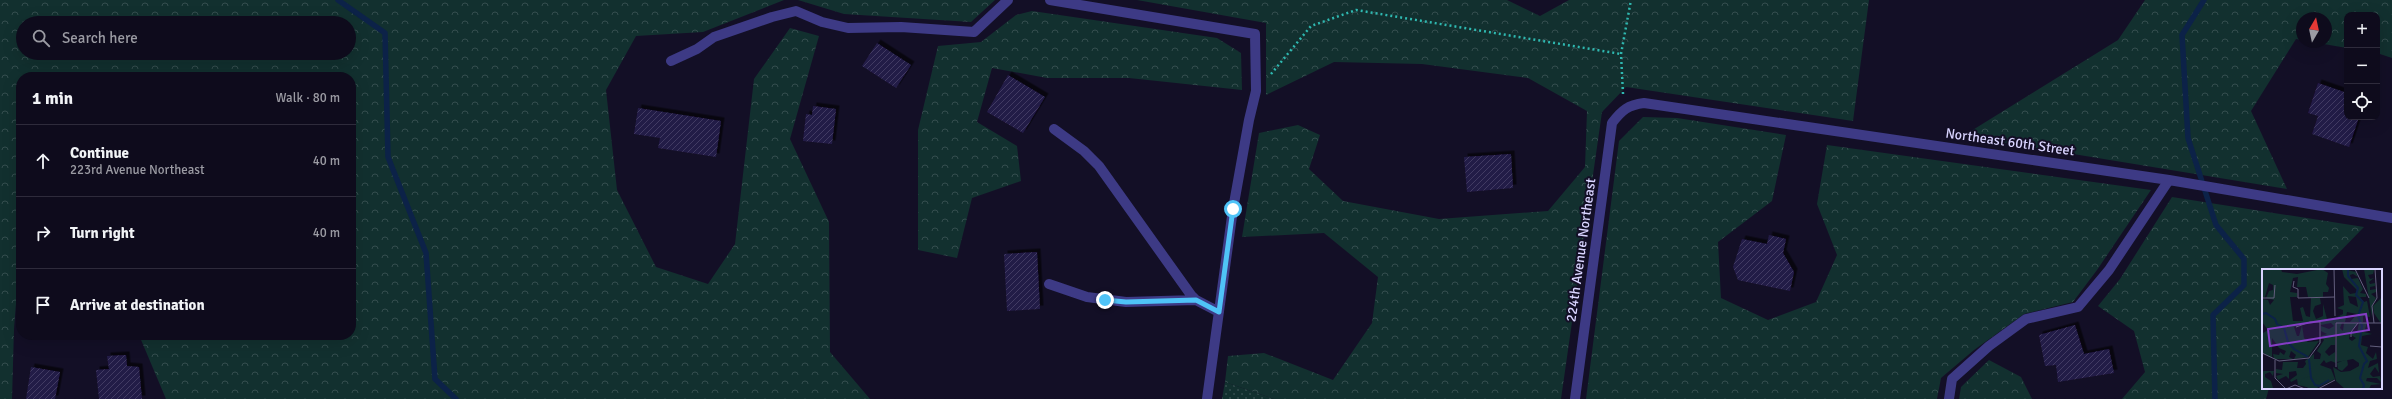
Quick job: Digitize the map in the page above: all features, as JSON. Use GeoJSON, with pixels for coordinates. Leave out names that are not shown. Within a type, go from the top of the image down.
{"type":"FeatureCollection","features":[{"type":"Feature","properties":{"kind":"street"},"geometry":{"type":"LineString","coordinates":[[671,61],[697,49],[714,37],[772,17],[796,11],[822,22],[848,28],[901,27],[974,32],[1008,0]]}},
{"type":"Feature","properties":{"kind":"street"},"geometry":{"type":"LineString","coordinates":[[1050,0],[1255,34],[1256,91],[1249,120],[1233,209],[1207,399]]}},
{"type":"Feature","properties":{"kind":"street","name":"Northeast 60th Street"},"geometry":{"type":"LineString","coordinates":[[1624,108],[1644,103],[2170,180],[2392,218]]}},
{"type":"Feature","properties":{"kind":"street","name":"224th Avenue Northeast"},"geometry":{"type":"LineString","coordinates":[[1575,399],[1612,123],[1624,108]]}},
{"type":"Feature","properties":{"kind":"street"},"geometry":{"type":"LineString","coordinates":[[1054,129],[1084,151],[1099,166],[1170,268],[1196,300],[1219,312]]}},
{"type":"Feature","properties":{"kind":"street"},"geometry":{"type":"LineString","coordinates":[[1949,399],[1952,380],[2001,337],[2026,319],[2078,307],[2109,270],[2170,180]]}},
{"type":"Feature","properties":{"kind":"street"},"geometry":{"type":"LineString","coordinates":[[1049,284],[1087,297],[1126,302],[1196,300]]}},
{"type":"Feature","properties":{"kind":"path"},"geometry":{"type":"LineString","coordinates":[[1624,108],[1621,54],[1631,0]]}},
{"type":"Feature","properties":{"kind":"path"},"geometry":{"type":"LineString","coordinates":[[1256,91],[1312,26],[1356,10],[1621,54]]}},
{"type":"Feature","properties":{"kind":"green space"},"geometry":{"type":"Polygon","coordinates":[[[0,0],[784,0],[703,32],[636,36],[606,90],[617,190],[656,267],[708,284],[735,244],[754,79],[790,28],[819,36],[790,139],[829,222],[830,352],[870,399],[166,399],[141,340],[356,340],[356,72],[16,72],[16,304],[12,399],[0,399],[0,0]]]}},
{"type":"Feature","properties":{"kind":"green space"},"geometry":{"type":"Polygon","coordinates":[[[798,0],[995,0],[971,22],[844,14],[798,0]]]}},
{"type":"Feature","properties":{"kind":"green space"},"geometry":{"type":"Polygon","coordinates":[[[1137,0],[1507,0],[1540,16],[1569,0],[1869,0],[1853,121],[1626,87],[1602,112],[1561,399],[1274,399],[1225,382],[1228,356],[1264,353],[1333,380],[1372,323],[1378,277],[1324,233],[1242,237],[1259,133],[1298,125],[1320,135],[1309,169],[1343,201],[1439,219],[1548,211],[1585,167],[1587,111],[1528,78],[1422,64],[1334,62],[1266,95],[1266,23],[1137,0]]]}},
{"type":"Feature","properties":{"kind":"green space"},"geometry":{"type":"Polygon","coordinates":[[[2145,0],[2392,0],[2392,58],[2380,54],[2380,12],[2344,12],[2344,47],[2332,45],[2332,12],[2296,12],[2296,39],[2251,111],[2287,189],[1963,136],[2118,40],[2145,0]]]}},
{"type":"Feature","properties":{"kind":"green space"},"geometry":{"type":"Polygon","coordinates":[[[1032,11],[1217,38],[1241,53],[1242,90],[1129,78],[1047,78],[992,68],[977,122],[1017,146],[1021,181],[972,198],[957,258],[918,250],[918,130],[938,46],[981,42],[1016,15],[1032,11]]]}},
{"type":"Feature","properties":{"kind":"green space"},"geometry":{"type":"Polygon","coordinates":[[[1643,117],[1677,118],[1786,135],[1772,201],[1718,242],[1721,298],[1768,320],[1816,302],[1837,255],[1817,204],[1827,145],[2151,190],[2097,270],[2073,302],[2024,314],[1974,350],[1941,378],[1937,399],[1586,399],[1619,141],[1643,117]]]}},
{"type":"Feature","properties":{"kind":"green space"},"geometry":{"type":"Polygon","coordinates":[[[2172,197],[2364,227],[2323,269],[2262,269],[2262,389],[2269,389],[2266,399],[2122,399],[2145,372],[2134,331],[2098,306],[2120,279],[2172,197]]]}},
{"type":"Feature","properties":{"kind":"green space"},"geometry":{"type":"Polygon","coordinates":[[[1989,360],[2021,377],[2032,399],[1959,399],[1961,387],[1989,360]]]}},
{"type":"Feature","properties":{"kind":"green space"},"geometry":{"type":"Polygon","coordinates":[[[1225,382],[1274,399],[1222,399],[1225,382]]]}},
{"type":"Feature","properties":{"kind":"building"},"geometry":{"type":"Polygon","coordinates":[[[877,43],[911,65],[896,88],[862,66],[877,43]]]}},
{"type":"Feature","properties":{"kind":"building"},"geometry":{"type":"Polygon","coordinates":[[[1008,75],[1045,97],[1023,133],[987,112],[1008,75]]]}},
{"type":"Feature","properties":{"kind":"building"},"geometry":{"type":"Polygon","coordinates":[[[2318,83],[2344,92],[2344,120],[2358,120],[2349,147],[2312,134],[2318,116],[2308,113],[2318,83]]]}},
{"type":"Feature","properties":{"kind":"building"},"geometry":{"type":"Polygon","coordinates":[[[813,106],[836,109],[832,144],[803,141],[806,114],[812,115],[813,106]]]}},
{"type":"Feature","properties":{"kind":"building"},"geometry":{"type":"Polygon","coordinates":[[[638,108],[721,121],[716,157],[658,148],[660,138],[634,134],[638,108]]]}},
{"type":"Feature","properties":{"kind":"building"},"geometry":{"type":"Polygon","coordinates":[[[1511,154],[1513,188],[1467,192],[1464,157],[1511,154]]]}},
{"type":"Feature","properties":{"kind":"building"},"geometry":{"type":"Polygon","coordinates":[[[1769,235],[1786,239],[1783,253],[1794,272],[1790,291],[1738,280],[1733,267],[1742,239],[1767,244],[1769,235]]]}},
{"type":"Feature","properties":{"kind":"building"},"geometry":{"type":"Polygon","coordinates":[[[1037,252],[1040,309],[1007,311],[1004,254],[1037,252]]]}},
{"type":"Feature","properties":{"kind":"building"},"geometry":{"type":"Polygon","coordinates":[[[2075,325],[2084,354],[2109,349],[2114,373],[2058,382],[2056,365],[2045,366],[2039,335],[2075,325]]]}},
{"type":"Feature","properties":{"kind":"building"},"geometry":{"type":"Polygon","coordinates":[[[126,355],[127,366],[139,367],[142,399],[99,399],[96,370],[109,369],[107,356],[126,355]]]}},
{"type":"Feature","properties":{"kind":"building"},"geometry":{"type":"Polygon","coordinates":[[[31,367],[60,372],[55,399],[26,399],[31,367]]]}},
{"type":"Feature","properties":{"kind":"waterway"},"geometry":{"type":"LineString","coordinates":[[338,0],[385,33],[388,157],[426,253],[435,379],[456,399]]}},
{"type":"Feature","properties":{"kind":"waterway"},"geometry":{"type":"LineString","coordinates":[[2204,0],[2182,35],[2188,138],[2216,225],[2244,259],[2244,285],[2213,315],[2215,399]]}},
{"type":"Feature","properties":{"kind":"route"},"geometry":{"type":"LineString","coordinates":[[1105,300],[1126,302],[1158,302],[1196,300],[1219,312],[1233,209]]}}]}
